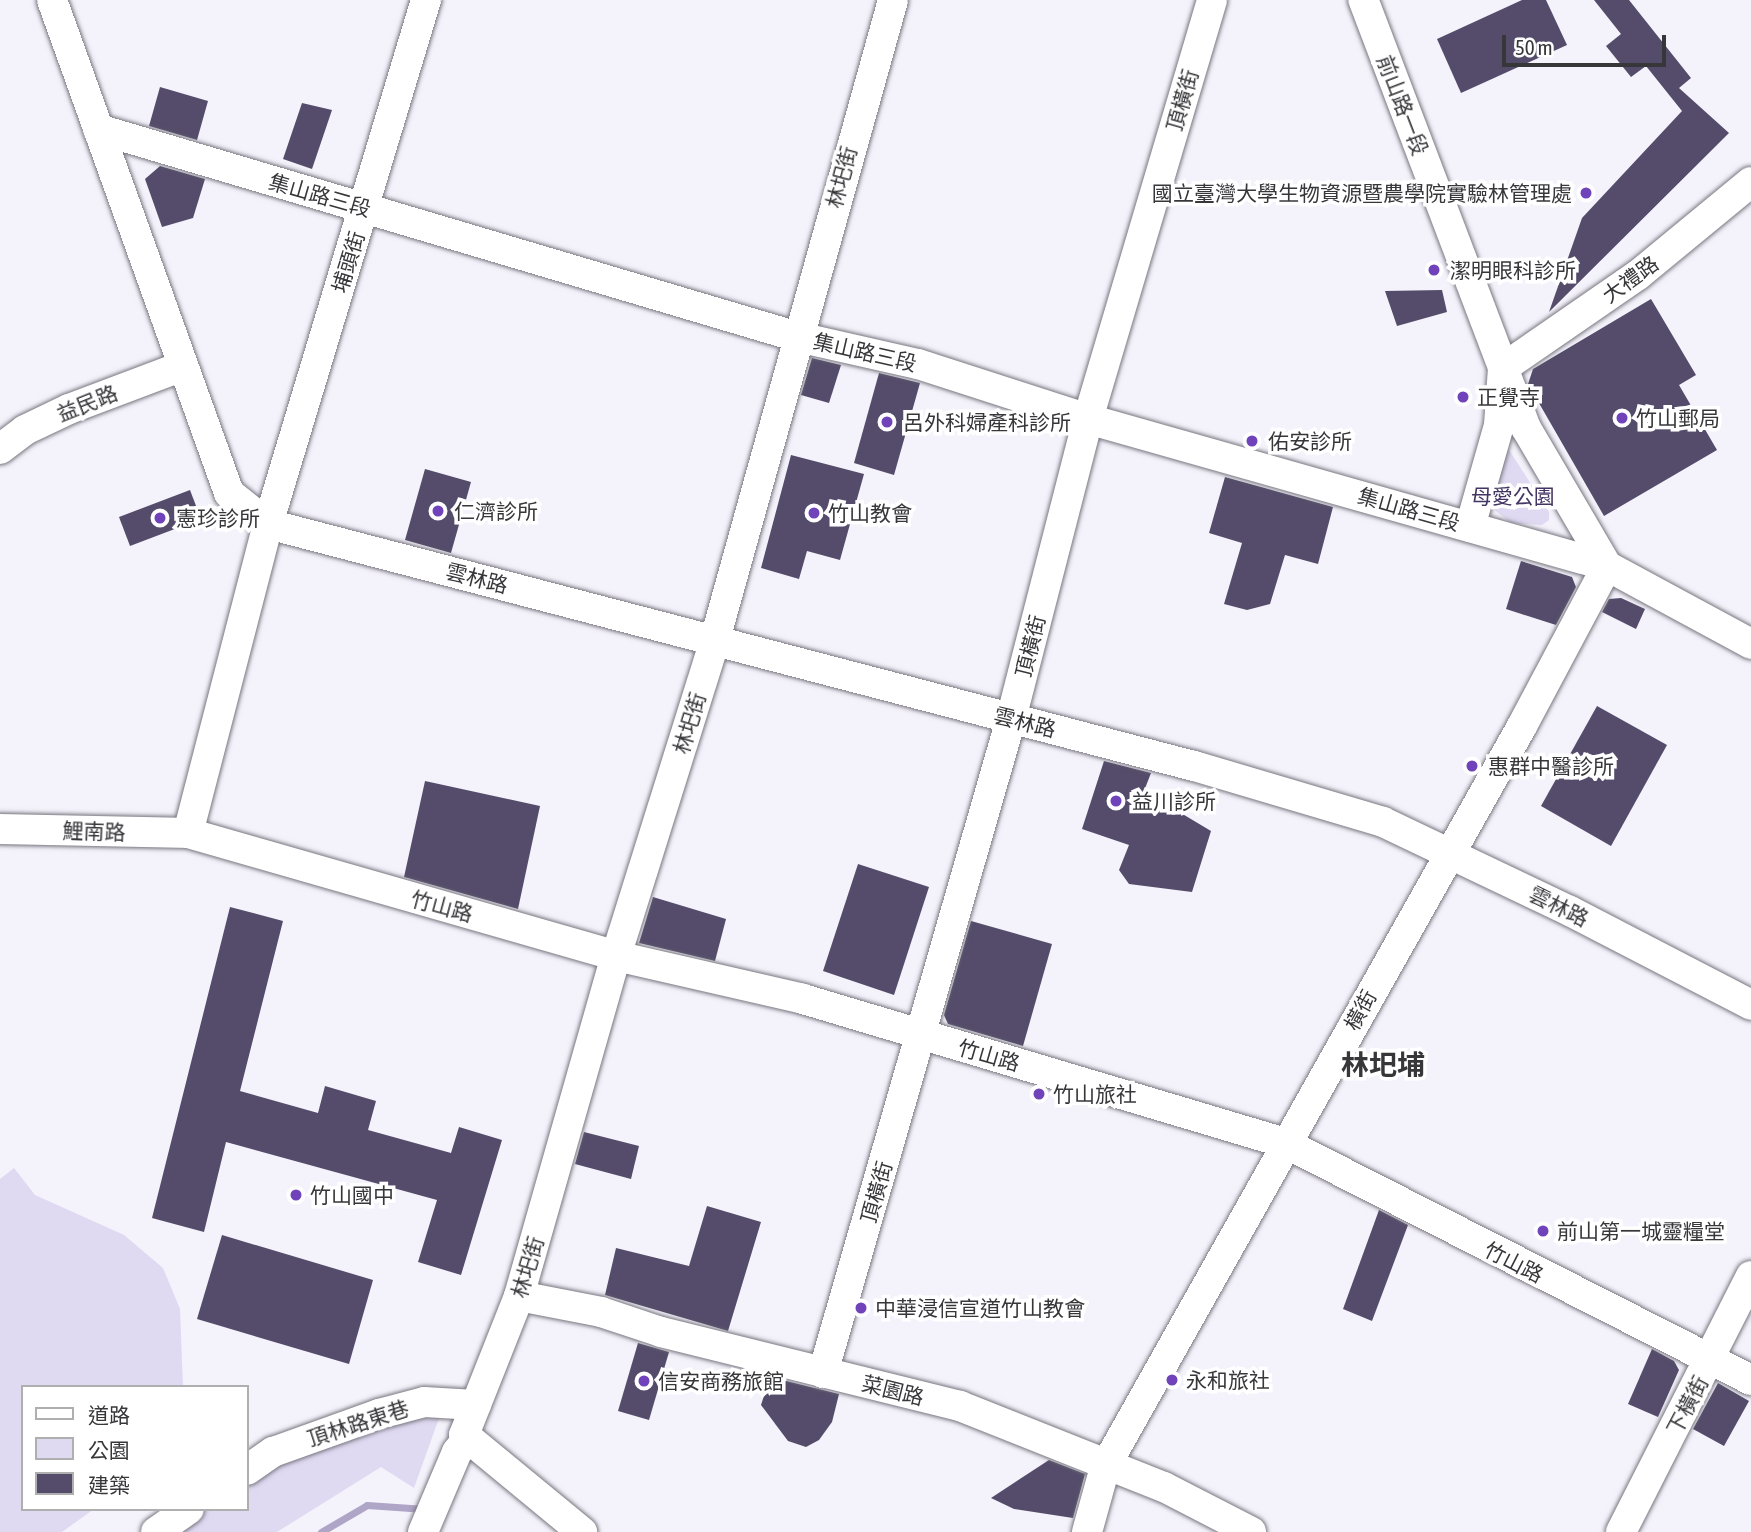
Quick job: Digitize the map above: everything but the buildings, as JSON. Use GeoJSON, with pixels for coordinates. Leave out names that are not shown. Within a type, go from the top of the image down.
{"type":"FeatureCollection","features":[{"type":"Feature","properties":{"kind":"street"},"geometry":{"type":"LineString","coordinates":[[52,0],[180,367],[229,494],[268,524]]}},
{"type":"Feature","properties":{"kind":"street","name":"埔頭街"},"geometry":{"type":"LineString","coordinates":[[188,833],[268,524],[426,0]]}},
{"type":"Feature","properties":{"kind":"street","name":"林圯街"},"geometry":{"type":"LineString","coordinates":[[423,1532],[446,1479],[468,1438],[464,1435],[519,1296],[616,956],[714,643],[893,0]]}},
{"type":"Feature","properties":{"kind":"street","name":"頂橫街"},"geometry":{"type":"LineString","coordinates":[[823,1373],[1011,719],[1088,419],[1212,0]]}},
{"type":"Feature","properties":{"kind":"street","name":"前山路一段"},"geometry":{"type":"LineString","coordinates":[[1363,0],[1526,428],[1607,566]]}},
{"type":"Feature","properties":{"kind":"street","name":"集山路三段"},"geometry":{"type":"LineString","coordinates":[[98,130],[798,337],[918,364],[1088,419],[1607,566],[1751,644]]}},
{"type":"Feature","properties":{"kind":"street","name":"大禮路"},"geometry":{"type":"LineString","coordinates":[[1503,368],[1638,275],[1751,182]]}},
{"type":"Feature","properties":{"kind":"street","name":"益民路"},"geometry":{"type":"LineString","coordinates":[[0,449],[25,430],[69,409],[180,367]]}},
{"type":"Feature","properties":{"kind":"street","name":"前山路一段"},"geometry":{"type":"LineString","coordinates":[[1470,527],[1499,425],[1503,368]]}},
{"type":"Feature","properties":{"kind":"street","name":"雲林路"},"geometry":{"type":"LineString","coordinates":[[268,524],[714,643],[1194,766],[1383,822],[1751,1005]]}},
{"type":"Feature","properties":{"kind":"street","name":"橫街"},"geometry":{"type":"LineString","coordinates":[[1087,1532],[1105,1466],[1450,854],[1607,566]]}},
{"type":"Feature","properties":{"kind":"street","name":"鯉南路"},"geometry":{"type":"LineString","coordinates":[[8,834],[188,833]]}},
{"type":"Feature","properties":{"kind":"street","name":"竹山路"},"geometry":{"type":"LineString","coordinates":[[188,833],[616,956],[790,996],[1285,1143],[1751,1380]]}},
{"type":"Feature","properties":{"kind":"street","name":"下橫街"},"geometry":{"type":"LineString","coordinates":[[1621,1532],[1751,1276]]}},
{"type":"Feature","properties":{"kind":"street","name":"菜園路"},"geometry":{"type":"LineString","coordinates":[[519,1296],[601,1312],[823,1373],[960,1406],[1164,1488],[1251,1532]]}},
{"type":"Feature","properties":{"kind":"street","name":"頂林路東巷"},"geometry":{"type":"LineString","coordinates":[[248,1469],[273,1452],[379,1414],[424,1402],[476,1405]]}},
{"type":"Feature","properties":{"kind":"street"},"geometry":{"type":"LineString","coordinates":[[468,1438],[582,1532]]}},
{"type":"Feature","properties":{"kind":"street"},"geometry":{"type":"LineString","coordinates":[[156,1532],[186,1511]]}},
{"type":"Feature","properties":{"kind":"green space","name":"母愛公園"},"geometry":{"type":"Polygon","coordinates":[[[1509,450],[1549,512],[1549,520],[1542,525],[1511,523],[1492,508],[1488,495],[1503,453],[1509,450]]]}},
{"type":"Feature","properties":{"kind":"green space"},"geometry":{"type":"Polygon","coordinates":[[[14,1168],[35,1195],[124,1235],[163,1268],[180,1309],[183,1385],[21,1385],[21,1511],[91,1511],[62,1532],[0,1532],[0,1179],[14,1168]]]}},
{"type":"Feature","properties":{"kind":"green space"},"geometry":{"type":"Polygon","coordinates":[[[443,1407],[414,1488],[381,1467],[277,1532],[171,1532],[198,1511],[248,1511],[248,1475],[273,1457],[443,1407]]]}},
{"type":"Feature","properties":{"kind":"waterway"},"geometry":{"type":"LineString","coordinates":[[321,1532],[367,1505],[425,1509]]}},
{"type":"Feature","properties":{"kind":"place","name":"國立臺灣大學生物資源暨農學院實驗林管理處"},"geometry":{"type":"Point","coordinates":[1586,193]}},
{"type":"Feature","properties":{"kind":"place","name":"潔明眼科診所"},"geometry":{"type":"Point","coordinates":[1434,270]}},
{"type":"Feature","properties":{"kind":"place","name":"正覺寺"},"geometry":{"type":"Point","coordinates":[1463,397]}},
{"type":"Feature","properties":{"kind":"place","name":"竹山郵局"},"geometry":{"type":"Point","coordinates":[1622,418]}},
{"type":"Feature","properties":{"kind":"place","name":"呂外科婦產科診所"},"geometry":{"type":"Point","coordinates":[887,422]}},
{"type":"Feature","properties":{"kind":"place","name":"佑安診所"},"geometry":{"type":"Point","coordinates":[1252,441]}},
{"type":"Feature","properties":{"kind":"place","name":"仁濟診所"},"geometry":{"type":"Point","coordinates":[438,511]}},
{"type":"Feature","properties":{"kind":"place","name":"竹山教會"},"geometry":{"type":"Point","coordinates":[814,513]}},
{"type":"Feature","properties":{"kind":"place","name":"憲珍診所"},"geometry":{"type":"Point","coordinates":[160,518]}},
{"type":"Feature","properties":{"kind":"place","name":"惠群中醫診所"},"geometry":{"type":"Point","coordinates":[1472,766]}},
{"type":"Feature","properties":{"kind":"place","name":"益川診所"},"geometry":{"type":"Point","coordinates":[1116,801]}},
{"type":"Feature","properties":{"kind":"place","name":"竹山旅社"},"geometry":{"type":"Point","coordinates":[1039,1094]}},
{"type":"Feature","properties":{"kind":"place","name":"竹山國中"},"geometry":{"type":"Point","coordinates":[296,1195]}},
{"type":"Feature","properties":{"kind":"place","name":"前山第一城靈糧堂"},"geometry":{"type":"Point","coordinates":[1543,1231]}},
{"type":"Feature","properties":{"kind":"place","name":"中華浸信宣道竹山教會"},"geometry":{"type":"Point","coordinates":[861,1308]}},
{"type":"Feature","properties":{"kind":"place","name":"永和旅社"},"geometry":{"type":"Point","coordinates":[1172,1380]}},
{"type":"Feature","properties":{"kind":"place","name":"信安商務旅館"},"geometry":{"type":"Point","coordinates":[644,1381]}},
{"type":"Feature","properties":{"kind":"district","name":"林圯埔"},"geometry":{"type":"Point","coordinates":[1383,1065]}}]}
